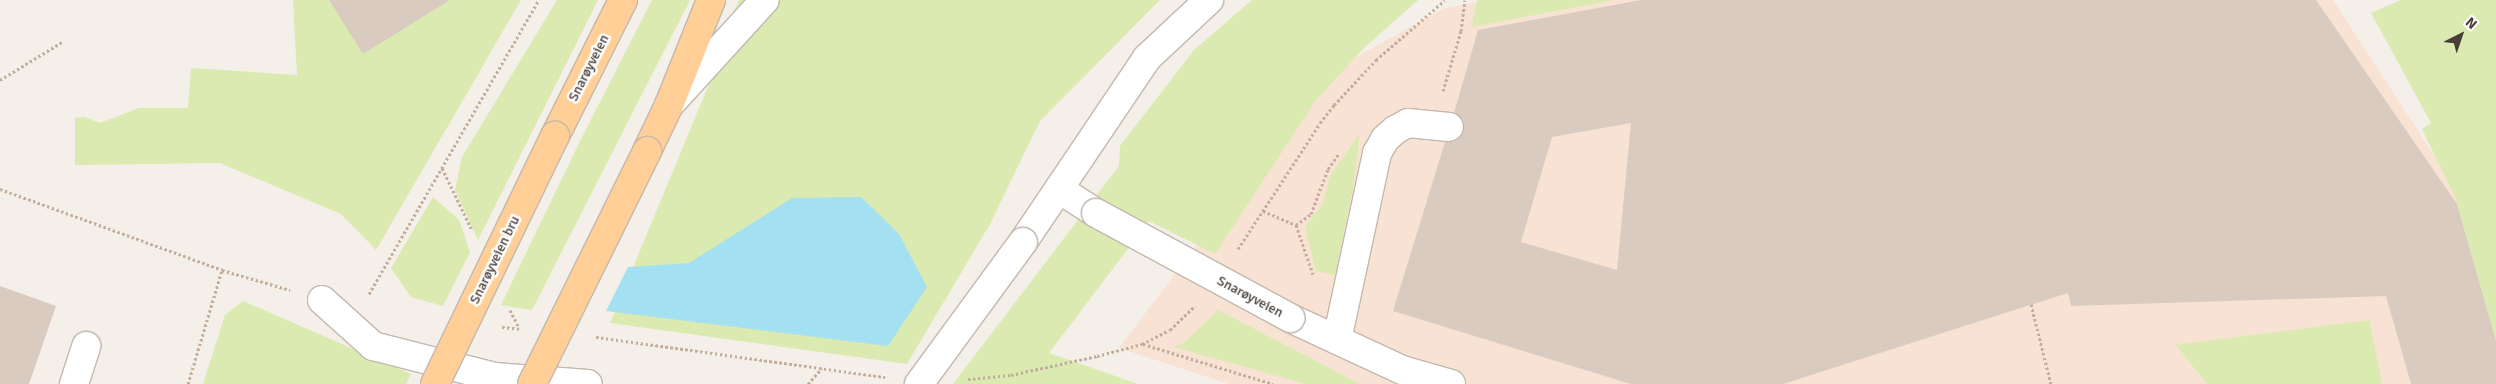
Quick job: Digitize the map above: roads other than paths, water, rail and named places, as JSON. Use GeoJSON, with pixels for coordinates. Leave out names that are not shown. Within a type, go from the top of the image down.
{"type":"FeatureCollection","features":[{"type":"Feature","properties":{"kind":"main road","name":"Snarøyveien"},"geometry":{"type":"LineString","coordinates":[[555,136],[623,0]]}},
{"type":"Feature","properties":{"kind":"main road"},"geometry":{"type":"LineString","coordinates":[[532,384],[669,105],[711,0]]}},
{"type":"Feature","properties":{"kind":"main road","name":"Snarøyveien bru"},"geometry":{"type":"LineString","coordinates":[[436,384],[555,136]]}},
{"type":"Feature","properties":{"kind":"street"},"geometry":{"type":"LineString","coordinates":[[669,105],[733,38],[765,0]]}},
{"type":"Feature","properties":{"kind":"street"},"geometry":{"type":"LineString","coordinates":[[919,384],[1023,242],[1147,58],[1209,0]]}},
{"type":"Feature","properties":{"kind":"street"},"geometry":{"type":"LineString","coordinates":[[1338,340],[1377,153],[1385,139],[1395,130],[1408,123],[1449,127]]}},
{"type":"Feature","properties":{"kind":"street","name":"Snarøyveien"},"geometry":{"type":"LineString","coordinates":[[1059,189],[1096,213],[1290,318],[1402,370],[1451,384]]}},
{"type":"Feature","properties":{"kind":"street"},"geometry":{"type":"LineString","coordinates":[[322,300],[373,346],[495,377],[588,384]]}},
{"type":"Feature","properties":{"kind":"street"},"geometry":{"type":"LineString","coordinates":[[74,384],[86,346]]}},
{"type":"Feature","properties":{"kind":"water"},"geometry":{"type":"Polygon","coordinates":[[[861,197],[899,234],[927,287],[888,346],[606,311],[628,267],[689,263],[792,198],[861,197]]]}}]}
